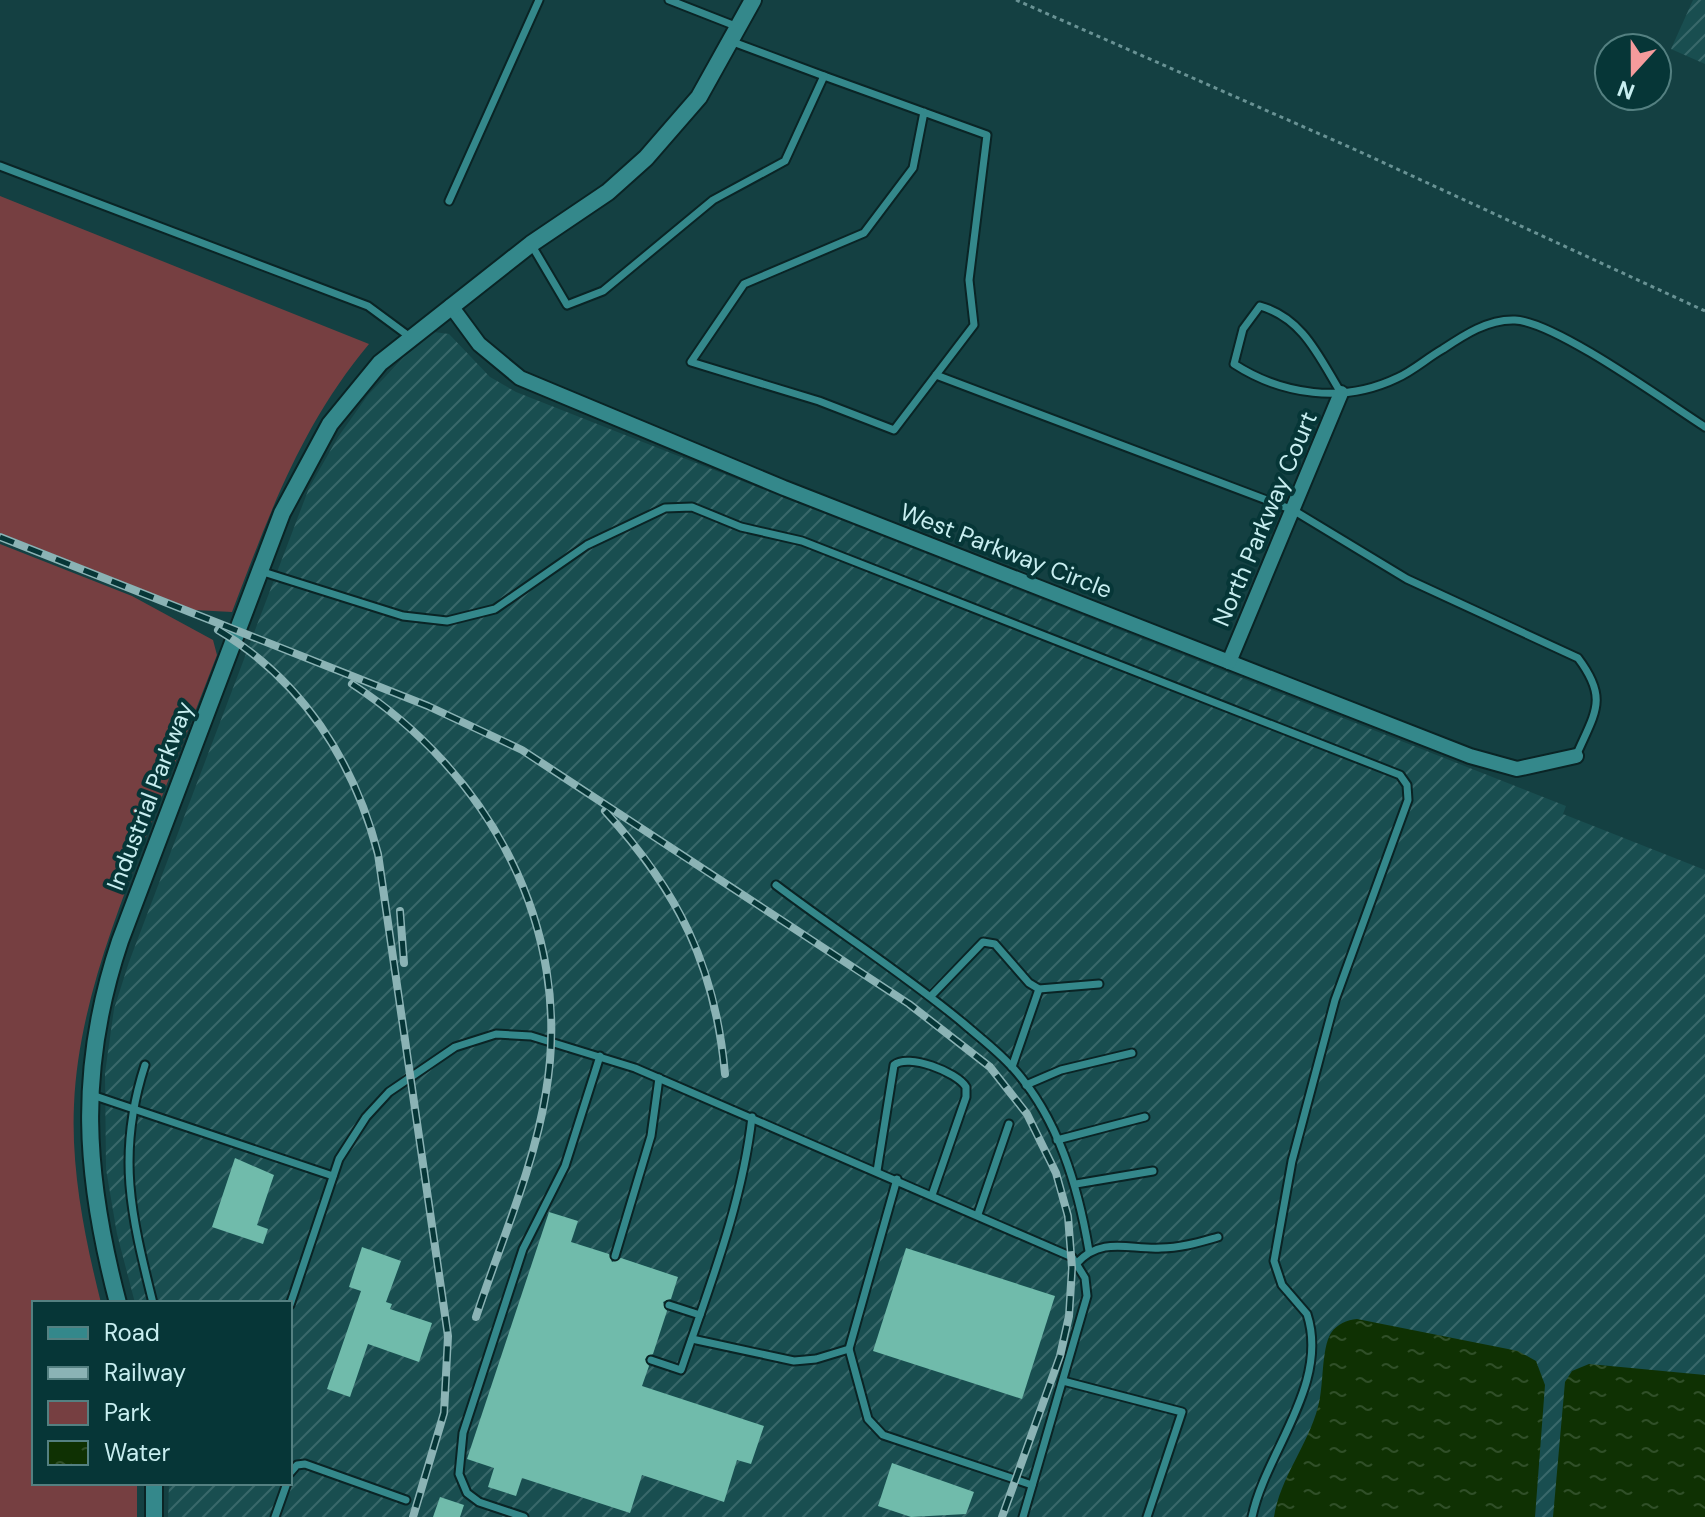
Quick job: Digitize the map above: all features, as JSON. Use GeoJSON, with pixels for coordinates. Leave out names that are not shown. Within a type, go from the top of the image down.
{"type":"FeatureCollection","features":[{"type":"Feature","properties":{"kind":"street","name":"Industrial Parkway"},"geometry":{"type":"LineString","coordinates":[[118,1301],[92,1184],[89,1094],[98,1022],[111,968],[260,571],[307,460],[357,389],[403,342],[531,244],[608,192],[646,158],[699,97],[753,0]]}},
{"type":"Feature","properties":{"kind":"street","name":"West Parkway Circle"},"geometry":{"type":"LineString","coordinates":[[451,306],[479,344],[520,378],[784,488],[1470,756],[1517,769],[1576,756]]}},
{"type":"Feature","properties":{"kind":"street","name":"North Parkway Court"},"geometry":{"type":"LineString","coordinates":[[1229,662],[1341,393]]}},
{"type":"Feature","properties":{"kind":"street"},"geometry":{"type":"LineString","coordinates":[[154,1485],[154,1517]]}},
{"type":"Feature","properties":{"kind":"lane"},"geometry":{"type":"LineString","coordinates":[[449,201],[539,0]]}},
{"type":"Feature","properties":{"kind":"lane"},"geometry":{"type":"LineString","coordinates":[[669,0],[824,76],[924,112],[987,135],[969,280],[974,325],[894,430],[819,401],[691,362],[744,284],[864,233],[913,168],[924,112]]}},
{"type":"Feature","properties":{"kind":"lane"},"geometry":{"type":"LineString","coordinates":[[531,244],[567,305],[603,291],[713,200],[785,161],[824,76]]}},
{"type":"Feature","properties":{"kind":"lane"},"geometry":{"type":"LineString","coordinates":[[0,166],[368,306],[403,342]]}},
{"type":"Feature","properties":{"kind":"lane"},"geometry":{"type":"LineString","coordinates":[[1341,393],[1298,324],[1279,311],[1260,306],[1243,329],[1234,364],[1250,375],[1302,394],[1341,393],[1395,379],[1475,328],[1512,320],[1534,323],[1595,356],[1705,427]]}},
{"type":"Feature","properties":{"kind":"lane"},"geometry":{"type":"LineString","coordinates":[[936,375],[1293,510],[1407,579],[1578,658],[1596,682],[1596,710],[1576,756]]}},
{"type":"Feature","properties":{"kind":"lane"},"geometry":{"type":"LineString","coordinates":[[260,571],[403,616],[432,621],[463,619],[509,601],[615,529],[665,508],[692,507],[741,527],[802,541],[1400,775],[1407,785],[1408,800],[1332,1011],[1292,1161],[1275,1268],[1282,1285],[1307,1314],[1308,1361],[1293,1420],[1265,1474],[1252,1517]]}},
{"type":"Feature","properties":{"kind":"lane"},"geometry":{"type":"LineString","coordinates":[[776,885],[931,996],[1012,1067],[1026,1085],[1057,1140],[1076,1184],[1089,1251]]}},
{"type":"Feature","properties":{"kind":"lane"},"geometry":{"type":"LineString","coordinates":[[931,996],[983,942],[999,948],[1029,983],[1039,989],[1099,984]]}},
{"type":"Feature","properties":{"kind":"lane"},"geometry":{"type":"LineString","coordinates":[[1012,1067],[1039,989]]}},
{"type":"Feature","properties":{"kind":"lane"},"geometry":{"type":"LineString","coordinates":[[291,1301],[333,1176],[347,1144],[377,1104],[468,1041],[496,1034],[519,1034],[600,1056],[659,1078],[978,1214],[1058,1249],[1077,1263],[1085,1278],[1087,1296],[1023,1517]]}},
{"type":"Feature","properties":{"kind":"lane"},"geometry":{"type":"LineString","coordinates":[[1026,1085],[1061,1070],[1132,1053]]}},
{"type":"Feature","properties":{"kind":"lane"},"geometry":{"type":"LineString","coordinates":[[524,1517],[479,1502],[467,1493],[459,1474],[463,1433],[523,1249],[565,1166],[600,1056]]}},
{"type":"Feature","properties":{"kind":"lane"},"geometry":{"type":"LineString","coordinates":[[877,1171],[894,1065],[902,1059],[910,1059],[956,1076],[966,1087],[966,1097],[932,1195]]}},
{"type":"Feature","properties":{"kind":"lane"},"geometry":{"type":"LineString","coordinates":[[145,1065],[131,1108],[130,1196],[153,1301]]}},
{"type":"Feature","properties":{"kind":"lane"},"geometry":{"type":"LineString","coordinates":[[615,1256],[651,1136],[659,1078]]}},
{"type":"Feature","properties":{"kind":"lane"},"geometry":{"type":"LineString","coordinates":[[89,1094],[333,1176]]}},
{"type":"Feature","properties":{"kind":"lane"},"geometry":{"type":"LineString","coordinates":[[651,1360],[681,1370],[739,1194],[752,1117]]}},
{"type":"Feature","properties":{"kind":"lane"},"geometry":{"type":"LineString","coordinates":[[1057,1140],[1145,1117]]}},
{"type":"Feature","properties":{"kind":"lane"},"geometry":{"type":"LineString","coordinates":[[978,1214],[1009,1124]]}},
{"type":"Feature","properties":{"kind":"lane"},"geometry":{"type":"LineString","coordinates":[[1076,1184],[1153,1171]]}},
{"type":"Feature","properties":{"kind":"lane"},"geometry":{"type":"LineString","coordinates":[[897,1179],[849,1349],[868,1419],[878,1432],[1032,1485]]}},
{"type":"Feature","properties":{"kind":"lane"},"geometry":{"type":"LineString","coordinates":[[1077,1263],[1089,1251],[1113,1245],[1171,1247],[1218,1237]]}},
{"type":"Feature","properties":{"kind":"lane"},"geometry":{"type":"LineString","coordinates":[[669,1305],[700,1315]]}},
{"type":"Feature","properties":{"kind":"lane"},"geometry":{"type":"LineString","coordinates":[[692,1339],[794,1361],[816,1359],[849,1349]]}},
{"type":"Feature","properties":{"kind":"lane"},"geometry":{"type":"LineString","coordinates":[[1063,1381],[1182,1412],[1147,1517]]}},
{"type":"Feature","properties":{"kind":"lane"},"geometry":{"type":"LineString","coordinates":[[292,1470],[297,1465],[305,1464],[406,1500]]}},
{"type":"Feature","properties":{"kind":"lane"},"geometry":{"type":"LineString","coordinates":[[275,1517],[286,1485]]}},
{"type":"Feature","properties":{"kind":"path"},"geometry":{"type":"LineString","coordinates":[[1016,0],[1356,150],[1705,311]]}},
{"type":"Feature","properties":{"kind":"shaded area"},"geometry":{"type":"Polygon","coordinates":[[[1693,0],[1705,0],[1705,64],[1673,50],[1693,0]]]}},
{"type":"Feature","properties":{"kind":"shaded area"},"geometry":{"type":"Polygon","coordinates":[[[434,332],[449,334],[490,377],[516,392],[1566,806],[1563,814],[1705,870],[1705,1517],[168,1517],[169,1485],[292,1485],[292,1301],[134,1301],[117,1234],[106,1169],[105,1073],[114,1009],[129,962],[309,488],[338,437],[368,395],[404,357],[434,332]]]}},
{"type":"Feature","properties":{"kind":"green space"},"geometry":{"type":"Polygon","coordinates":[[[0,196],[369,344],[345,375],[305,439],[274,506],[232,612],[194,610],[0,533],[0,196]]]}},
{"type":"Feature","properties":{"kind":"green space"},"geometry":{"type":"Polygon","coordinates":[[[0,544],[132,596],[213,640],[217,655],[120,906],[98,970],[82,1037],[74,1105],[75,1155],[85,1230],[101,1301],[32,1301],[32,1485],[137,1485],[137,1517],[0,1517],[0,544]]]}},
{"type":"Feature","properties":{"kind":"water"},"geometry":{"type":"Polygon","coordinates":[[[1357,1319],[1518,1351],[1536,1361],[1545,1385],[1535,1517],[1274,1517],[1282,1489],[1318,1407],[1328,1340],[1339,1325],[1357,1319]]]}},
{"type":"Feature","properties":{"kind":"water"},"geometry":{"type":"Polygon","coordinates":[[[1589,1364],[1705,1375],[1705,1517],[1553,1517],[1565,1382],[1572,1371],[1589,1364]]]}},
{"type":"Feature","properties":{"kind":"building"},"geometry":{"type":"Polygon","coordinates":[[[235,1158],[274,1175],[257,1225],[268,1229],[263,1244],[212,1227],[235,1158]]]}},
{"type":"Feature","properties":{"kind":"building"},"geometry":{"type":"Polygon","coordinates":[[[549,1212],[578,1221],[571,1242],[609,1254],[612,1262],[621,1258],[678,1277],[671,1299],[663,1302],[667,1311],[653,1354],[645,1359],[649,1366],[642,1386],[764,1426],[751,1464],[737,1460],[724,1502],[642,1475],[630,1513],[522,1478],[516,1496],[488,1487],[494,1468],[467,1459],[549,1212]]]}},
{"type":"Feature","properties":{"kind":"building"},"geometry":{"type":"Polygon","coordinates":[[[362,1247],[401,1261],[386,1302],[392,1304],[390,1309],[432,1323],[419,1362],[368,1344],[350,1397],[327,1389],[361,1291],[349,1287],[362,1247]]]}},
{"type":"Feature","properties":{"kind":"building"},"geometry":{"type":"Polygon","coordinates":[[[906,1248],[1055,1296],[1022,1399],[873,1351],[906,1248]]]}},
{"type":"Feature","properties":{"kind":"building"},"geometry":{"type":"Polygon","coordinates":[[[892,1463],[974,1492],[966,1514],[911,1517],[878,1506],[892,1463]]]}},
{"type":"Feature","properties":{"kind":"building"},"geometry":{"type":"Polygon","coordinates":[[[440,1497],[464,1505],[460,1517],[433,1517],[440,1497]]]}},
{"type":"Feature","properties":{"kind":"railway"},"geometry":{"type":"LineString","coordinates":[[0,537],[428,706],[522,750],[909,1004],[990,1067],[1027,1114],[1056,1173],[1068,1216],[1072,1268],[1069,1316],[1060,1356],[1002,1517]]}},
{"type":"Feature","properties":{"kind":"railway"},"geometry":{"type":"LineString","coordinates":[[218,630],[275,673],[320,726],[355,787],[378,854],[448,1336],[444,1413],[413,1517]]}},
{"type":"Feature","properties":{"kind":"railway"},"geometry":{"type":"LineString","coordinates":[[352,684],[401,720],[444,762],[481,808],[510,859],[533,914],[547,971],[551,1031],[541,1120],[525,1177],[476,1317]]}},
{"type":"Feature","properties":{"kind":"railway"},"geometry":{"type":"LineString","coordinates":[[605,811],[653,871],[689,932],[712,998],[725,1074]]}},
{"type":"Feature","properties":{"kind":"railway"},"geometry":{"type":"LineString","coordinates":[[400,911],[404,963]]}}]}
